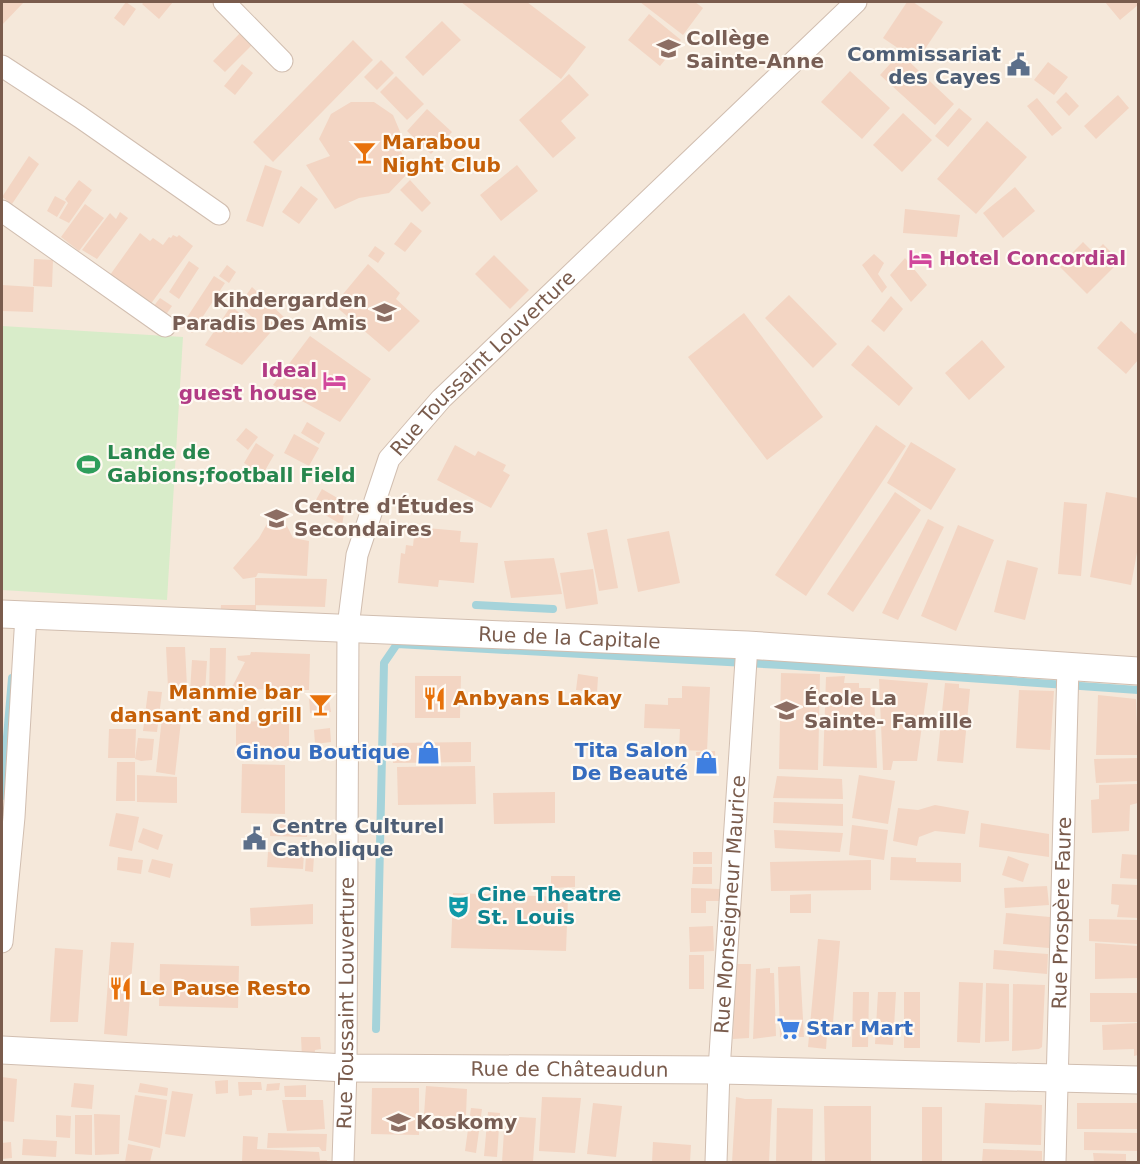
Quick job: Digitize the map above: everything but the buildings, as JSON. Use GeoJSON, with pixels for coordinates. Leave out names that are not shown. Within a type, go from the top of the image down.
{"type":"FeatureCollection","features":[{"type":"Feature","properties":{"kind":"street"},"geometry":{"type":"LineString","coordinates":[[224,2],[282,61]]}},
{"type":"Feature","properties":{"kind":"street","name":"Rue Toussaint Louverture"},"geometry":{"type":"LineString","coordinates":[[343,1162],[346,1068],[348,627],[357,555],[389,459],[441,399],[856,2]]}},
{"type":"Feature","properties":{"kind":"street"},"geometry":{"type":"LineString","coordinates":[[2,66],[80,117],[219,214]]}},
{"type":"Feature","properties":{"kind":"street"},"geometry":{"type":"LineString","coordinates":[[2,210],[165,326]]}},
{"type":"Feature","properties":{"kind":"street"},"geometry":{"type":"LineString","coordinates":[[2,942],[14,817],[14,615]]}},
{"type":"Feature","properties":{"kind":"street","name":"Rue de la Capitale"},"geometry":{"type":"LineString","coordinates":[[14,615],[747,645],[1138,671]]}},
{"type":"Feature","properties":{"kind":"street","name":"Rue Monseigneur Maurice"},"geometry":{"type":"LineString","coordinates":[[716,1162],[719,1070],[747,645]]}},
{"type":"Feature","properties":{"kind":"street","name":"Rue Prospère Faure"},"geometry":{"type":"LineString","coordinates":[[1055,1162],[1068,665]]}},
{"type":"Feature","properties":{"kind":"street","name":"Rue de Châteaudun"},"geometry":{"type":"LineString","coordinates":[[2,1050],[346,1068],[719,1070],[1138,1080]]}},
{"type":"Feature","properties":{"kind":"shaded area"},"geometry":{"type":"Polygon","coordinates":[[[2,2],[1138,2],[1138,1162],[2,1162],[2,2]]]}},
{"type":"Feature","properties":{"kind":"green space","name":"Lande de Gabions;football Field"},"geometry":{"type":"Polygon","coordinates":[[[2,326],[183,337],[167,600],[2,590],[2,326]]]}},
{"type":"Feature","properties":{"kind":"waterway"},"geometry":{"type":"LineString","coordinates":[[476,605],[553,609]]}},
{"type":"Feature","properties":{"kind":"waterway"},"geometry":{"type":"LineString","coordinates":[[376,1029],[384,663],[397,644],[782,665],[1138,690]]}},
{"type":"Feature","properties":{"kind":"waterway"},"geometry":{"type":"LineString","coordinates":[[2,796],[12,678]]}},
{"type":"Feature","properties":{"kind":"place","name":"Collège Sainte-Anne"},"geometry":{"type":"Point","coordinates":[668,49]}},
{"type":"Feature","properties":{"kind":"place","name":"Commissariat des Cayes"},"geometry":{"type":"Point","coordinates":[1019,65]}},
{"type":"Feature","properties":{"kind":"place","name":"Marabou Night Club"},"geometry":{"type":"Point","coordinates":[364,153]}},
{"type":"Feature","properties":{"kind":"place","name":"Hotel Concordial"},"geometry":{"type":"Point","coordinates":[921,258]}},
{"type":"Feature","properties":{"kind":"place","name":"Kihdergarden Paradis Des Amis"},"geometry":{"type":"Point","coordinates":[385,312]}},
{"type":"Feature","properties":{"kind":"place","name":"Ideal guest house"},"geometry":{"type":"Point","coordinates":[335,381]}},
{"type":"Feature","properties":{"kind":"place","name":"Lande de Gabions;football Field"},"geometry":{"type":"Point","coordinates":[89,464]}},
{"type":"Feature","properties":{"kind":"place","name":"Centre d'Études Secondaires"},"geometry":{"type":"Point","coordinates":[276,518]}},
{"type":"Feature","properties":{"kind":"place","name":"Anbyans Lakay"},"geometry":{"type":"Point","coordinates":[435,698]}},
{"type":"Feature","properties":{"kind":"place","name":"Manmie bar dansant and grill"},"geometry":{"type":"Point","coordinates":[320,704]}},
{"type":"Feature","properties":{"kind":"place","name":"École La Sainte- Famille"},"geometry":{"type":"Point","coordinates":[786,710]}},
{"type":"Feature","properties":{"kind":"place","name":"Ginou Boutique"},"geometry":{"type":"Point","coordinates":[428,752]}},
{"type":"Feature","properties":{"kind":"place","name":"Tita Salon De Beauté"},"geometry":{"type":"Point","coordinates":[706,762]}},
{"type":"Feature","properties":{"kind":"place","name":"Centre Culturel Catholique"},"geometry":{"type":"Point","coordinates":[254,838]}},
{"type":"Feature","properties":{"kind":"place","name":"Cine Theatre St. Louis"},"geometry":{"type":"Point","coordinates":[459,906]}},
{"type":"Feature","properties":{"kind":"place","name":"Le Pause Resto"},"geometry":{"type":"Point","coordinates":[121,988]}},
{"type":"Feature","properties":{"kind":"place","name":"Star Mart"},"geometry":{"type":"Point","coordinates":[788,1028]}},
{"type":"Feature","properties":{"kind":"place","name":"Koskomy"},"geometry":{"type":"Point","coordinates":[398,1122]}}]}
